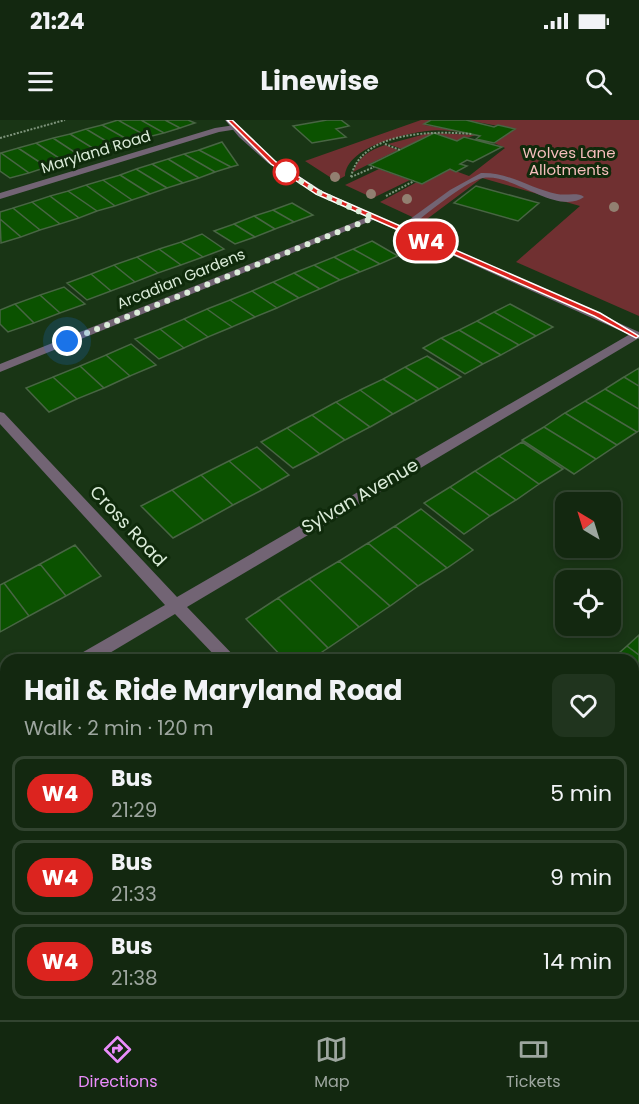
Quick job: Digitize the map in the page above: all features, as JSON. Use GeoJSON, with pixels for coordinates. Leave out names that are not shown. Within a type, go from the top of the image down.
{"type":"FeatureCollection","features":[{"type":"Feature","properties":{"kind":"street","name":"Maryland Road"},"geometry":{"type":"LineString","coordinates":[[0,195],[232,124]]}},
{"type":"Feature","properties":{"kind":"street"},"geometry":{"type":"LineString","coordinates":[[232,124],[289,175],[318,192],[638,335]]}},
{"type":"Feature","properties":{"kind":"street"},"geometry":{"type":"LineString","coordinates":[[400,230],[479,176],[498,177],[568,199],[580,197]]}},
{"type":"Feature","properties":{"kind":"street","name":"Arcadian Gardens"},"geometry":{"type":"LineString","coordinates":[[0,368],[373,218]]}},
{"type":"Feature","properties":{"kind":"street","name":"Sylvan Avenue"},"geometry":{"type":"LineString","coordinates":[[94,654],[638,335]]}},
{"type":"Feature","properties":{"kind":"street","name":"Cross Road"},"geometry":{"type":"LineString","coordinates":[[0,416],[175,605],[224,654]]}},
{"type":"Feature","properties":{"kind":"path"},"geometry":{"type":"LineString","coordinates":[[0,138],[65,120]]}},
{"type":"Feature","properties":{"kind":"path"},"geometry":{"type":"LineString","coordinates":[[351,177],[351,169],[359,157],[384,144],[428,132],[472,134]]}},
{"type":"Feature","properties":{"kind":"path"},"geometry":{"type":"LineString","coordinates":[[384,144],[400,150]]}},
{"type":"Feature","properties":{"kind":"green space"},"geometry":{"type":"Polygon","coordinates":[[[421,120],[431,120],[425,125],[469,133],[432,130],[391,139],[355,157],[348,166],[345,176],[336,181],[305,161],[421,120]]]}},
{"type":"Feature","properties":{"kind":"green space","name":"Wolves Lane Allotments"},"geometry":{"type":"Polygon","coordinates":[[[466,120],[639,120],[639,316],[516,262],[580,206],[482,178],[423,222],[380,202],[417,182],[422,184],[450,169],[469,176],[505,148],[494,143],[514,129],[466,120]]]}},
{"type":"Feature","properties":{"kind":"green space"},"geometry":{"type":"Polygon","coordinates":[[[434,133],[402,149],[388,144],[434,133]]]}},
{"type":"Feature","properties":{"kind":"green space"},"geometry":{"type":"Polygon","coordinates":[[[434,133],[476,135],[457,141],[434,133]]]}},
{"type":"Feature","properties":{"kind":"green space"},"geometry":{"type":"Polygon","coordinates":[[[385,145],[398,150],[353,172],[365,155],[385,145]]]}},
{"type":"Feature","properties":{"kind":"green space"},"geometry":{"type":"Polygon","coordinates":[[[379,169],[410,180],[373,198],[345,185],[379,169]]]}},
{"type":"Feature","properties":{"kind":"building"},"geometry":{"type":"Polygon","coordinates":[[[118,120],[141,120],[164,133],[148,137],[118,120]]]}},
{"type":"Feature","properties":{"kind":"building"},"geometry":{"type":"Polygon","coordinates":[[[118,120],[148,137],[132,142],[102,125],[118,120]]]}},
{"type":"Feature","properties":{"kind":"building"},"geometry":{"type":"Polygon","coordinates":[[[141,120],[165,120],[180,128],[164,133],[141,120]]]}},
{"type":"Feature","properties":{"kind":"building"},"geometry":{"type":"Polygon","coordinates":[[[165,120],[188,120],[195,123],[180,128],[165,120]]]}},
{"type":"Feature","properties":{"kind":"building"},"geometry":{"type":"Polygon","coordinates":[[[341,120],[349,126],[336,129],[346,137],[312,143],[293,126],[341,120]]]}},
{"type":"Feature","properties":{"kind":"building"},"geometry":{"type":"Polygon","coordinates":[[[431,120],[466,120],[494,127],[498,125],[515,129],[494,143],[476,139],[480,136],[424,124],[431,120]]]}},
{"type":"Feature","properties":{"kind":"building"},"geometry":{"type":"Polygon","coordinates":[[[102,125],[132,142],[116,147],[86,129],[102,125]]]}},
{"type":"Feature","properties":{"kind":"building"},"geometry":{"type":"Polygon","coordinates":[[[86,129],[116,147],[99,152],[70,134],[86,129]]]}},
{"type":"Feature","properties":{"kind":"building"},"geometry":{"type":"Polygon","coordinates":[[[434,133],[457,141],[464,137],[502,147],[473,162],[467,160],[460,164],[467,166],[456,172],[450,169],[422,184],[369,165],[434,133]]]}},
{"type":"Feature","properties":{"kind":"building"},"geometry":{"type":"Polygon","coordinates":[[[70,134],[99,152],[82,157],[53,138],[70,134]]]}},
{"type":"Feature","properties":{"kind":"building"},"geometry":{"type":"Polygon","coordinates":[[[53,138],[82,157],[65,162],[36,143],[53,138]]]}},
{"type":"Feature","properties":{"kind":"building"},"geometry":{"type":"Polygon","coordinates":[[[222,142],[238,165],[231,167],[199,150],[222,142]]]}},
{"type":"Feature","properties":{"kind":"building"},"geometry":{"type":"Polygon","coordinates":[[[36,143],[65,162],[47,167],[18,148],[36,143]]]}},
{"type":"Feature","properties":{"kind":"building"},"geometry":{"type":"Polygon","coordinates":[[[18,148],[47,167],[29,173],[1,153],[18,148]]]}},
{"type":"Feature","properties":{"kind":"building"},"geometry":{"type":"Polygon","coordinates":[[[199,150],[231,167],[215,172],[184,154],[199,150]]]}},
{"type":"Feature","properties":{"kind":"building"},"geometry":{"type":"Polygon","coordinates":[[[0,153],[29,173],[10,178],[0,171],[0,153]]]}},
{"type":"Feature","properties":{"kind":"building"},"geometry":{"type":"Polygon","coordinates":[[[184,154],[215,172],[199,178],[168,159],[184,154]]]}},
{"type":"Feature","properties":{"kind":"building"},"geometry":{"type":"Polygon","coordinates":[[[168,159],[199,178],[183,183],[152,164],[168,159]]]}},
{"type":"Feature","properties":{"kind":"building"},"geometry":{"type":"Polygon","coordinates":[[[152,164],[183,183],[167,188],[136,169],[152,164]]]}},
{"type":"Feature","properties":{"kind":"building"},"geometry":{"type":"Polygon","coordinates":[[[136,169],[167,188],[150,194],[120,175],[136,169]]]}},
{"type":"Feature","properties":{"kind":"building"},"geometry":{"type":"Polygon","coordinates":[[[120,175],[150,194],[132,200],[103,180],[120,175]]]}},
{"type":"Feature","properties":{"kind":"building"},"geometry":{"type":"Polygon","coordinates":[[[103,180],[132,200],[115,206],[86,185],[103,180]]]}},
{"type":"Feature","properties":{"kind":"building"},"geometry":{"type":"Polygon","coordinates":[[[86,185],[115,206],[97,211],[68,191],[86,185]]]}},
{"type":"Feature","properties":{"kind":"building"},"geometry":{"type":"Polygon","coordinates":[[[476,186],[539,203],[518,221],[454,203],[476,186]]]}},
{"type":"Feature","properties":{"kind":"building"},"geometry":{"type":"Polygon","coordinates":[[[68,191],[97,211],[79,218],[50,196],[68,191]]]}},
{"type":"Feature","properties":{"kind":"building"},"geometry":{"type":"Polygon","coordinates":[[[50,196],[79,218],[60,224],[32,202],[50,196]]]}},
{"type":"Feature","properties":{"kind":"building"},"geometry":{"type":"Polygon","coordinates":[[[32,202],[60,224],[40,230],[13,208],[32,202]]]}},
{"type":"Feature","properties":{"kind":"building"},"geometry":{"type":"Polygon","coordinates":[[[292,203],[313,215],[294,222],[273,210],[292,203]]]}},
{"type":"Feature","properties":{"kind":"building"},"geometry":{"type":"Polygon","coordinates":[[[13,208],[40,230],[21,237],[0,219],[0,212],[13,208]]]}},
{"type":"Feature","properties":{"kind":"building"},"geometry":{"type":"Polygon","coordinates":[[[273,210],[294,222],[275,229],[254,216],[273,210]]]}},
{"type":"Feature","properties":{"kind":"building"},"geometry":{"type":"Polygon","coordinates":[[[254,216],[275,229],[255,237],[234,224],[254,216]]]}},
{"type":"Feature","properties":{"kind":"building"},"geometry":{"type":"Polygon","coordinates":[[[0,219],[21,237],[1,243],[0,219]]]}},
{"type":"Feature","properties":{"kind":"building"},"geometry":{"type":"Polygon","coordinates":[[[234,224],[255,237],[235,244],[214,231],[234,224]]]}},
{"type":"Feature","properties":{"kind":"building"},"geometry":{"type":"Polygon","coordinates":[[[202,234],[224,249],[203,257],[181,242],[202,234]]]}},
{"type":"Feature","properties":{"kind":"building"},"geometry":{"type":"Polygon","coordinates":[[[372,241],[398,256],[380,264],[353,249],[372,241]]]}},
{"type":"Feature","properties":{"kind":"building"},"geometry":{"type":"Polygon","coordinates":[[[181,242],[203,257],[181,265],[159,249],[181,242]]]}},
{"type":"Feature","properties":{"kind":"building"},"geometry":{"type":"Polygon","coordinates":[[[159,249],[181,265],[158,273],[137,257],[159,249]]]}},
{"type":"Feature","properties":{"kind":"building"},"geometry":{"type":"Polygon","coordinates":[[[353,249],[380,264],[360,272],[334,257],[353,249]]]}},
{"type":"Feature","properties":{"kind":"building"},"geometry":{"type":"Polygon","coordinates":[[[137,257],[158,273],[135,282],[114,265],[137,257]]]}},
{"type":"Feature","properties":{"kind":"building"},"geometry":{"type":"Polygon","coordinates":[[[334,257],[360,272],[340,280],[314,265],[334,257]]]}},
{"type":"Feature","properties":{"kind":"building"},"geometry":{"type":"Polygon","coordinates":[[[114,265],[135,282],[111,291],[91,274],[114,265]]]}},
{"type":"Feature","properties":{"kind":"building"},"geometry":{"type":"Polygon","coordinates":[[[314,265],[340,280],[320,289],[294,273],[314,265]]]}},
{"type":"Feature","properties":{"kind":"building"},"geometry":{"type":"Polygon","coordinates":[[[294,273],[320,289],[299,298],[273,282],[294,273]]]}},
{"type":"Feature","properties":{"kind":"building"},"geometry":{"type":"Polygon","coordinates":[[[91,274],[111,291],[87,300],[67,283],[91,274]]]}},
{"type":"Feature","properties":{"kind":"building"},"geometry":{"type":"Polygon","coordinates":[[[273,282],[299,298],[277,308],[252,291],[273,282]]]}},
{"type":"Feature","properties":{"kind":"building"},"geometry":{"type":"Polygon","coordinates":[[[64,287],[85,304],[60,313],[40,295],[64,287]]]}},
{"type":"Feature","properties":{"kind":"building"},"geometry":{"type":"Polygon","coordinates":[[[252,291],[277,308],[255,317],[230,300],[252,291]]]}},
{"type":"Feature","properties":{"kind":"building"},"geometry":{"type":"Polygon","coordinates":[[[40,295],[60,313],[34,323],[15,304],[40,295]]]}},
{"type":"Feature","properties":{"kind":"building"},"geometry":{"type":"Polygon","coordinates":[[[230,300],[255,317],[232,327],[207,309],[230,300]]]}},
{"type":"Feature","properties":{"kind":"building"},"geometry":{"type":"Polygon","coordinates":[[[15,304],[34,323],[8,332],[0,324],[0,310],[15,304]]]}},
{"type":"Feature","properties":{"kind":"building"},"geometry":{"type":"Polygon","coordinates":[[[510,304],[553,327],[536,336],[494,312],[510,304]]]}},
{"type":"Feature","properties":{"kind":"building"},"geometry":{"type":"Polygon","coordinates":[[[207,309],[232,327],[208,337],[184,319],[207,309]]]}},
{"type":"Feature","properties":{"kind":"building"},"geometry":{"type":"Polygon","coordinates":[[[494,312],[536,336],[519,345],[477,321],[494,312]]]}},
{"type":"Feature","properties":{"kind":"building"},"geometry":{"type":"Polygon","coordinates":[[[184,319],[208,337],[184,348],[160,329],[184,319]]]}},
{"type":"Feature","properties":{"kind":"building"},"geometry":{"type":"Polygon","coordinates":[[[477,321],[519,345],[501,355],[459,330],[477,321]]]}},
{"type":"Feature","properties":{"kind":"building"},"geometry":{"type":"Polygon","coordinates":[[[160,329],[184,348],[159,359],[135,339],[160,329]]]}},
{"type":"Feature","properties":{"kind":"building"},"geometry":{"type":"Polygon","coordinates":[[[459,330],[501,355],[483,364],[441,338],[459,330]]]}},
{"type":"Feature","properties":{"kind":"building"},"geometry":{"type":"Polygon","coordinates":[[[441,338],[483,364],[465,374],[423,348],[441,338]]]}},
{"type":"Feature","properties":{"kind":"building"},"geometry":{"type":"Polygon","coordinates":[[[131,344],[156,365],[130,376],[106,355],[131,344]]]}},
{"type":"Feature","properties":{"kind":"building"},"geometry":{"type":"Polygon","coordinates":[[[106,355],[130,376],[104,388],[80,366],[106,355]]]}},
{"type":"Feature","properties":{"kind":"building"},"geometry":{"type":"Polygon","coordinates":[[[427,356],[461,377],[439,389],[405,367],[427,356]]]}},
{"type":"Feature","properties":{"kind":"building"},"geometry":{"type":"Polygon","coordinates":[[[80,366],[104,388],[77,399],[53,377],[80,366]]]}},
{"type":"Feature","properties":{"kind":"building"},"geometry":{"type":"Polygon","coordinates":[[[405,367],[439,389],[417,401],[383,379],[405,367]]]}},
{"type":"Feature","properties":{"kind":"building"},"geometry":{"type":"Polygon","coordinates":[[[639,368],[639,386],[624,377],[639,368]]]}},
{"type":"Feature","properties":{"kind":"building"},"geometry":{"type":"Polygon","coordinates":[[[53,377],[77,399],[49,412],[26,388],[53,377]]]}},
{"type":"Feature","properties":{"kind":"building"},"geometry":{"type":"Polygon","coordinates":[[[624,377],[639,386],[639,409],[605,389],[624,377]]]}},
{"type":"Feature","properties":{"kind":"building"},"geometry":{"type":"Polygon","coordinates":[[[383,379],[417,401],[393,414],[360,390],[383,379]]]}},
{"type":"Feature","properties":{"kind":"building"},"geometry":{"type":"Polygon","coordinates":[[[605,389],[639,409],[639,431],[637,432],[585,401],[605,389]]]}},
{"type":"Feature","properties":{"kind":"building"},"geometry":{"type":"Polygon","coordinates":[[[360,390],[393,414],[370,427],[336,402],[360,390]]]}},
{"type":"Feature","properties":{"kind":"building"},"geometry":{"type":"Polygon","coordinates":[[[585,401],[637,432],[617,445],[565,413],[585,401]]]}},
{"type":"Feature","properties":{"kind":"building"},"geometry":{"type":"Polygon","coordinates":[[[336,402],[370,427],[345,440],[312,415],[336,402]]]}},
{"type":"Feature","properties":{"kind":"building"},"geometry":{"type":"Polygon","coordinates":[[[565,413],[617,445],[596,459],[544,427],[565,413]]]}},
{"type":"Feature","properties":{"kind":"building"},"geometry":{"type":"Polygon","coordinates":[[[312,415],[345,440],[320,454],[287,428],[312,415]]]}},
{"type":"Feature","properties":{"kind":"building"},"geometry":{"type":"Polygon","coordinates":[[[544,427],[596,459],[574,474],[522,440],[544,427]]]}},
{"type":"Feature","properties":{"kind":"building"},"geometry":{"type":"Polygon","coordinates":[[[287,428],[320,454],[293,468],[261,442],[287,428]]]}},
{"type":"Feature","properties":{"kind":"building"},"geometry":{"type":"Polygon","coordinates":[[[522,442],[563,469],[539,484],[499,456],[522,442]]]}},
{"type":"Feature","properties":{"kind":"building"},"geometry":{"type":"Polygon","coordinates":[[[257,447],[289,475],[262,490],[229,461],[257,447]]]}},
{"type":"Feature","properties":{"kind":"building"},"geometry":{"type":"Polygon","coordinates":[[[499,456],[539,484],[516,500],[475,471],[499,456]]]}},
{"type":"Feature","properties":{"kind":"building"},"geometry":{"type":"Polygon","coordinates":[[[229,461],[262,490],[233,505],[201,475],[229,461]]]}},
{"type":"Feature","properties":{"kind":"building"},"geometry":{"type":"Polygon","coordinates":[[[475,471],[516,500],[490,516],[450,487],[475,471]]]}},
{"type":"Feature","properties":{"kind":"building"},"geometry":{"type":"Polygon","coordinates":[[[201,475],[233,505],[204,521],[172,490],[201,475]]]}},
{"type":"Feature","properties":{"kind":"building"},"geometry":{"type":"Polygon","coordinates":[[[450,487],[490,516],[464,534],[424,503],[450,487]]]}},
{"type":"Feature","properties":{"kind":"building"},"geometry":{"type":"Polygon","coordinates":[[[172,490],[204,521],[173,538],[141,506],[172,490]]]}},
{"type":"Feature","properties":{"kind":"building"},"geometry":{"type":"Polygon","coordinates":[[[421,509],[473,550],[447,568],[395,526],[421,509]]]}},
{"type":"Feature","properties":{"kind":"building"},"geometry":{"type":"Polygon","coordinates":[[[395,526],[447,568],[418,586],[368,543],[395,526]]]}},
{"type":"Feature","properties":{"kind":"building"},"geometry":{"type":"Polygon","coordinates":[[[368,543],[418,586],[390,606],[339,561],[368,543]]]}},
{"type":"Feature","properties":{"kind":"building"},"geometry":{"type":"Polygon","coordinates":[[[75,545],[101,576],[66,596],[40,564],[75,545]]]}},
{"type":"Feature","properties":{"kind":"building"},"geometry":{"type":"Polygon","coordinates":[[[339,561],[390,606],[359,627],[309,579],[339,561]]]}},
{"type":"Feature","properties":{"kind":"building"},"geometry":{"type":"Polygon","coordinates":[[[40,564],[66,596],[29,616],[4,583],[40,564]]]}},
{"type":"Feature","properties":{"kind":"building"},"geometry":{"type":"Polygon","coordinates":[[[309,579],[359,627],[328,648],[278,598],[309,579]]]}},
{"type":"Feature","properties":{"kind":"building"},"geometry":{"type":"Polygon","coordinates":[[[4,583],[29,616],[0,632],[0,585],[4,583]]]}},
{"type":"Feature","properties":{"kind":"building"},"geometry":{"type":"Polygon","coordinates":[[[278,598],[328,648],[319,654],[279,654],[246,619],[278,598]]]}},
{"type":"Feature","properties":{"kind":"building"},"geometry":{"type":"Polygon","coordinates":[[[639,635],[639,654],[627,646],[639,635]]]}},
{"type":"Feature","properties":{"kind":"building"},"geometry":{"type":"Polygon","coordinates":[[[627,646],[638,654],[618,654],[627,646]]]}},
{"type":"Feature","properties":{"kind":"bus line","name":"W4"},"geometry":{"type":"LineString","coordinates":[[229,120],[273,163],[318,192],[356,211],[597,315],[639,336]]}},
{"type":"Feature","properties":{"kind":"route"},"geometry":{"type":"LineString","coordinates":[[67,341],[373,218],[318,192],[286,172]]}}]}
